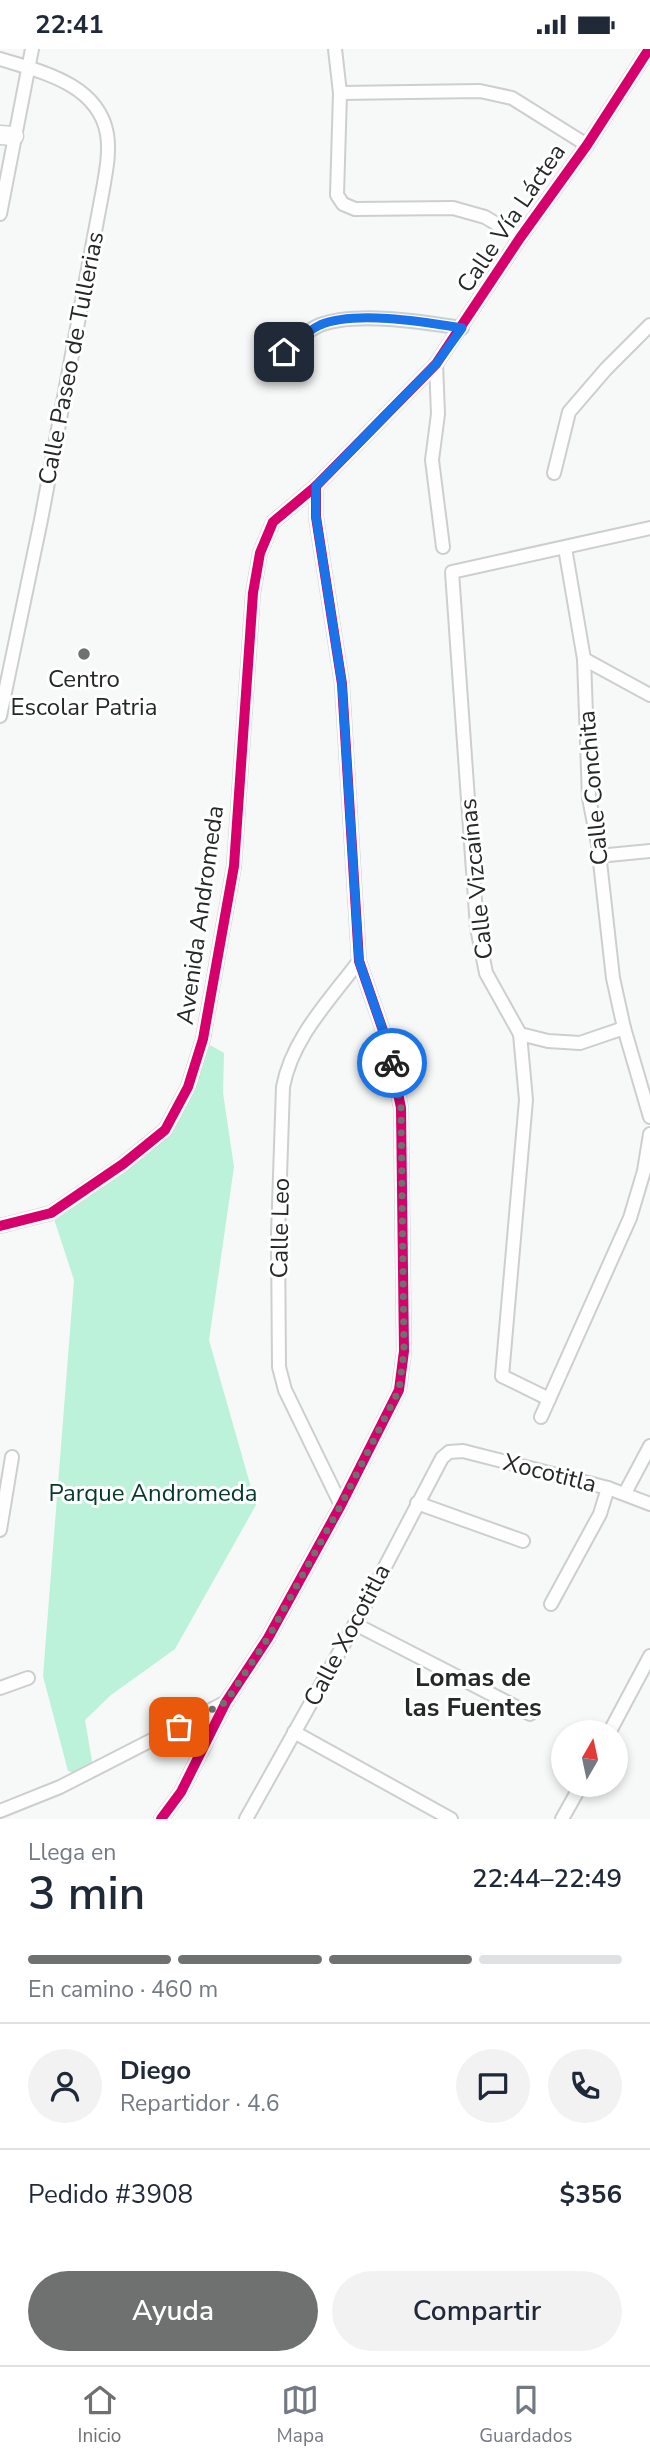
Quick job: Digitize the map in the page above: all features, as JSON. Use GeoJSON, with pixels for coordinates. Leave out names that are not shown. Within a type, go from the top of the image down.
{"type":"FeatureCollection","features":[{"type":"Feature","properties":{"kind":"street"},"geometry":{"type":"LineString","coordinates":[[0,214],[7,136],[32,49]]}},
{"type":"Feature","properties":{"kind":"street"},"geometry":{"type":"LineString","coordinates":[[335,49],[340,93],[337,195],[343,204],[355,209],[453,208],[485,218],[520,238]]}},
{"type":"Feature","properties":{"kind":"street","name":"Calle Vía Láctea"},"geometry":{"type":"LineString","coordinates":[[316,486],[436,364],[520,238],[587,145],[649,49]]}},
{"type":"Feature","properties":{"kind":"street","name":"Calle Paseo de Tullerias"},"geometry":{"type":"LineString","coordinates":[[0,59],[77,88],[90,101],[104,126],[108,151],[41,520],[0,716]]}},
{"type":"Feature","properties":{"kind":"street"},"geometry":{"type":"LineString","coordinates":[[340,93],[481,91],[512,98],[587,145]]}},
{"type":"Feature","properties":{"kind":"street"},"geometry":{"type":"LineString","coordinates":[[267,365],[318,326],[340,320],[406,319],[462,328]]}},
{"type":"Feature","properties":{"kind":"street"},"geometry":{"type":"LineString","coordinates":[[554,473],[569,412],[606,369],[650,325]]}},
{"type":"Feature","properties":{"kind":"street"},"geometry":{"type":"LineString","coordinates":[[436,364],[438,414],[432,460],[443,547]]}},
{"type":"Feature","properties":{"kind":"street"},"geometry":{"type":"LineString","coordinates":[[161,1819],[181,1792],[226,1702],[268,1638],[341,1505],[399,1390],[404,1351],[401,1108],[389,1048],[359,961],[342,684],[316,517],[316,486]]}},
{"type":"Feature","properties":{"kind":"street","name":"Avenida Andromeda"},"geometry":{"type":"LineString","coordinates":[[0,1226],[51,1213],[123,1164],[165,1130],[188,1087],[203,1039],[234,866],[253,593],[260,553],[273,521],[316,486]]}},
{"type":"Feature","properties":{"kind":"street"},"geometry":{"type":"LineString","coordinates":[[565,548],[650,528]]}},
{"type":"Feature","properties":{"kind":"street","name":"Calle Vizcaínas"},"geometry":{"type":"LineString","coordinates":[[550,1399],[502,1376],[526,1100],[520,1034],[486,973],[477,928],[452,572],[565,548]]}},
{"type":"Feature","properties":{"kind":"street","name":"Calle Conchita"},"geometry":{"type":"LineString","coordinates":[[565,548],[584,659],[589,798],[613,978],[624,1028],[650,1117]]}},
{"type":"Feature","properties":{"kind":"street"},"geometry":{"type":"LineString","coordinates":[[584,659],[650,695]]}},
{"type":"Feature","properties":{"kind":"street"},"geometry":{"type":"LineString","coordinates":[[598,856],[650,851]]}},
{"type":"Feature","properties":{"kind":"street","name":"Calle Leo"},"geometry":{"type":"LineString","coordinates":[[341,1505],[285,1390],[279,1367],[278,1234],[287,1067],[298,1043],[359,961]]}},
{"type":"Feature","properties":{"kind":"street"},"geometry":{"type":"LineString","coordinates":[[520,1034],[548,1041],[580,1043],[624,1028]]}},
{"type":"Feature","properties":{"kind":"street"},"geometry":{"type":"LineString","coordinates":[[541,1417],[631,1218],[644,1171],[650,1134]]}},
{"type":"Feature","properties":{"kind":"street"},"geometry":{"type":"LineString","coordinates":[[625,1493],[650,1446]]}},
{"type":"Feature","properties":{"kind":"street","name":"Xocotitla"},"geometry":{"type":"LineString","coordinates":[[449,1452],[463,1451],[608,1487],[650,1504]]}},
{"type":"Feature","properties":{"kind":"street","name":"Calle Xocotitla"},"geometry":{"type":"LineString","coordinates":[[246,1819],[355,1624],[417,1503],[442,1458],[449,1452]]}},
{"type":"Feature","properties":{"kind":"street"},"geometry":{"type":"LineString","coordinates":[[0,1530],[12,1457]]}},
{"type":"Feature","properties":{"kind":"street"},"geometry":{"type":"LineString","coordinates":[[551,1604],[600,1514],[608,1487]]}},
{"type":"Feature","properties":{"kind":"street"},"geometry":{"type":"LineString","coordinates":[[417,1503],[523,1541]]}},
{"type":"Feature","properties":{"kind":"street"},"geometry":{"type":"LineString","coordinates":[[355,1624],[530,1714]]}},
{"type":"Feature","properties":{"kind":"street"},"geometry":{"type":"LineString","coordinates":[[616,1720],[650,1656]]}},
{"type":"Feature","properties":{"kind":"street"},"geometry":{"type":"LineString","coordinates":[[0,1688],[28,1678]]}},
{"type":"Feature","properties":{"kind":"street"},"geometry":{"type":"LineString","coordinates":[[0,1811],[60,1787],[226,1702]]}},
{"type":"Feature","properties":{"kind":"street"},"geometry":{"type":"LineString","coordinates":[[294,1733],[452,1819]]}},
{"type":"Feature","properties":{"kind":"street"},"geometry":{"type":"LineString","coordinates":[[562,1819],[574,1797]]}},
{"type":"Feature","properties":{"kind":"green space","name":"Parque Andromeda"},"geometry":{"type":"Polygon","coordinates":[[[210,1045],[224,1053],[223,1093],[234,1167],[209,1340],[256,1505],[175,1649],[111,1695],[85,1720],[92,1761],[83,1776],[68,1771],[43,1676],[74,1280],[53,1216],[167,1135],[189,1097],[210,1045]]]}},
{"type":"Feature","properties":{"kind":"cycle path"},"geometry":{"type":"LineString","coordinates":[[0,1226],[51,1213],[123,1164],[165,1130],[188,1087],[203,1039],[234,866],[253,593],[260,553],[273,522],[316,486],[436,364],[520,238],[587,145],[649,49]]}},
{"type":"Feature","properties":{"kind":"cycle path"},"geometry":{"type":"LineString","coordinates":[[161,1819],[181,1792],[226,1702],[268,1638],[341,1505],[399,1390],[404,1351],[401,1108],[389,1048],[359,961],[342,684],[316,517],[316,486]]}},
{"type":"Feature","properties":{"kind":"way so far"},"geometry":{"type":"LineString","coordinates":[[179,1727],[226,1702],[268,1638],[341,1505],[399,1390],[404,1351],[401,1108],[392,1063]]}},
{"type":"Feature","properties":{"kind":"place","name":"Centro Escolar Patria"},"geometry":{"type":"Point","coordinates":[84,654]}},
{"type":"Feature","properties":{"kind":"district","name":"Lomas de las Fuentes"},"geometry":{"type":"Point","coordinates":[473,1692]}},
{"type":"Feature","properties":{"kind":"route"},"geometry":{"type":"LineString","coordinates":[[284,352],[318,326],[340,320],[406,319],[462,328],[436,364],[316,486],[316,517],[342,684],[359,961],[392,1063]]}}]}
